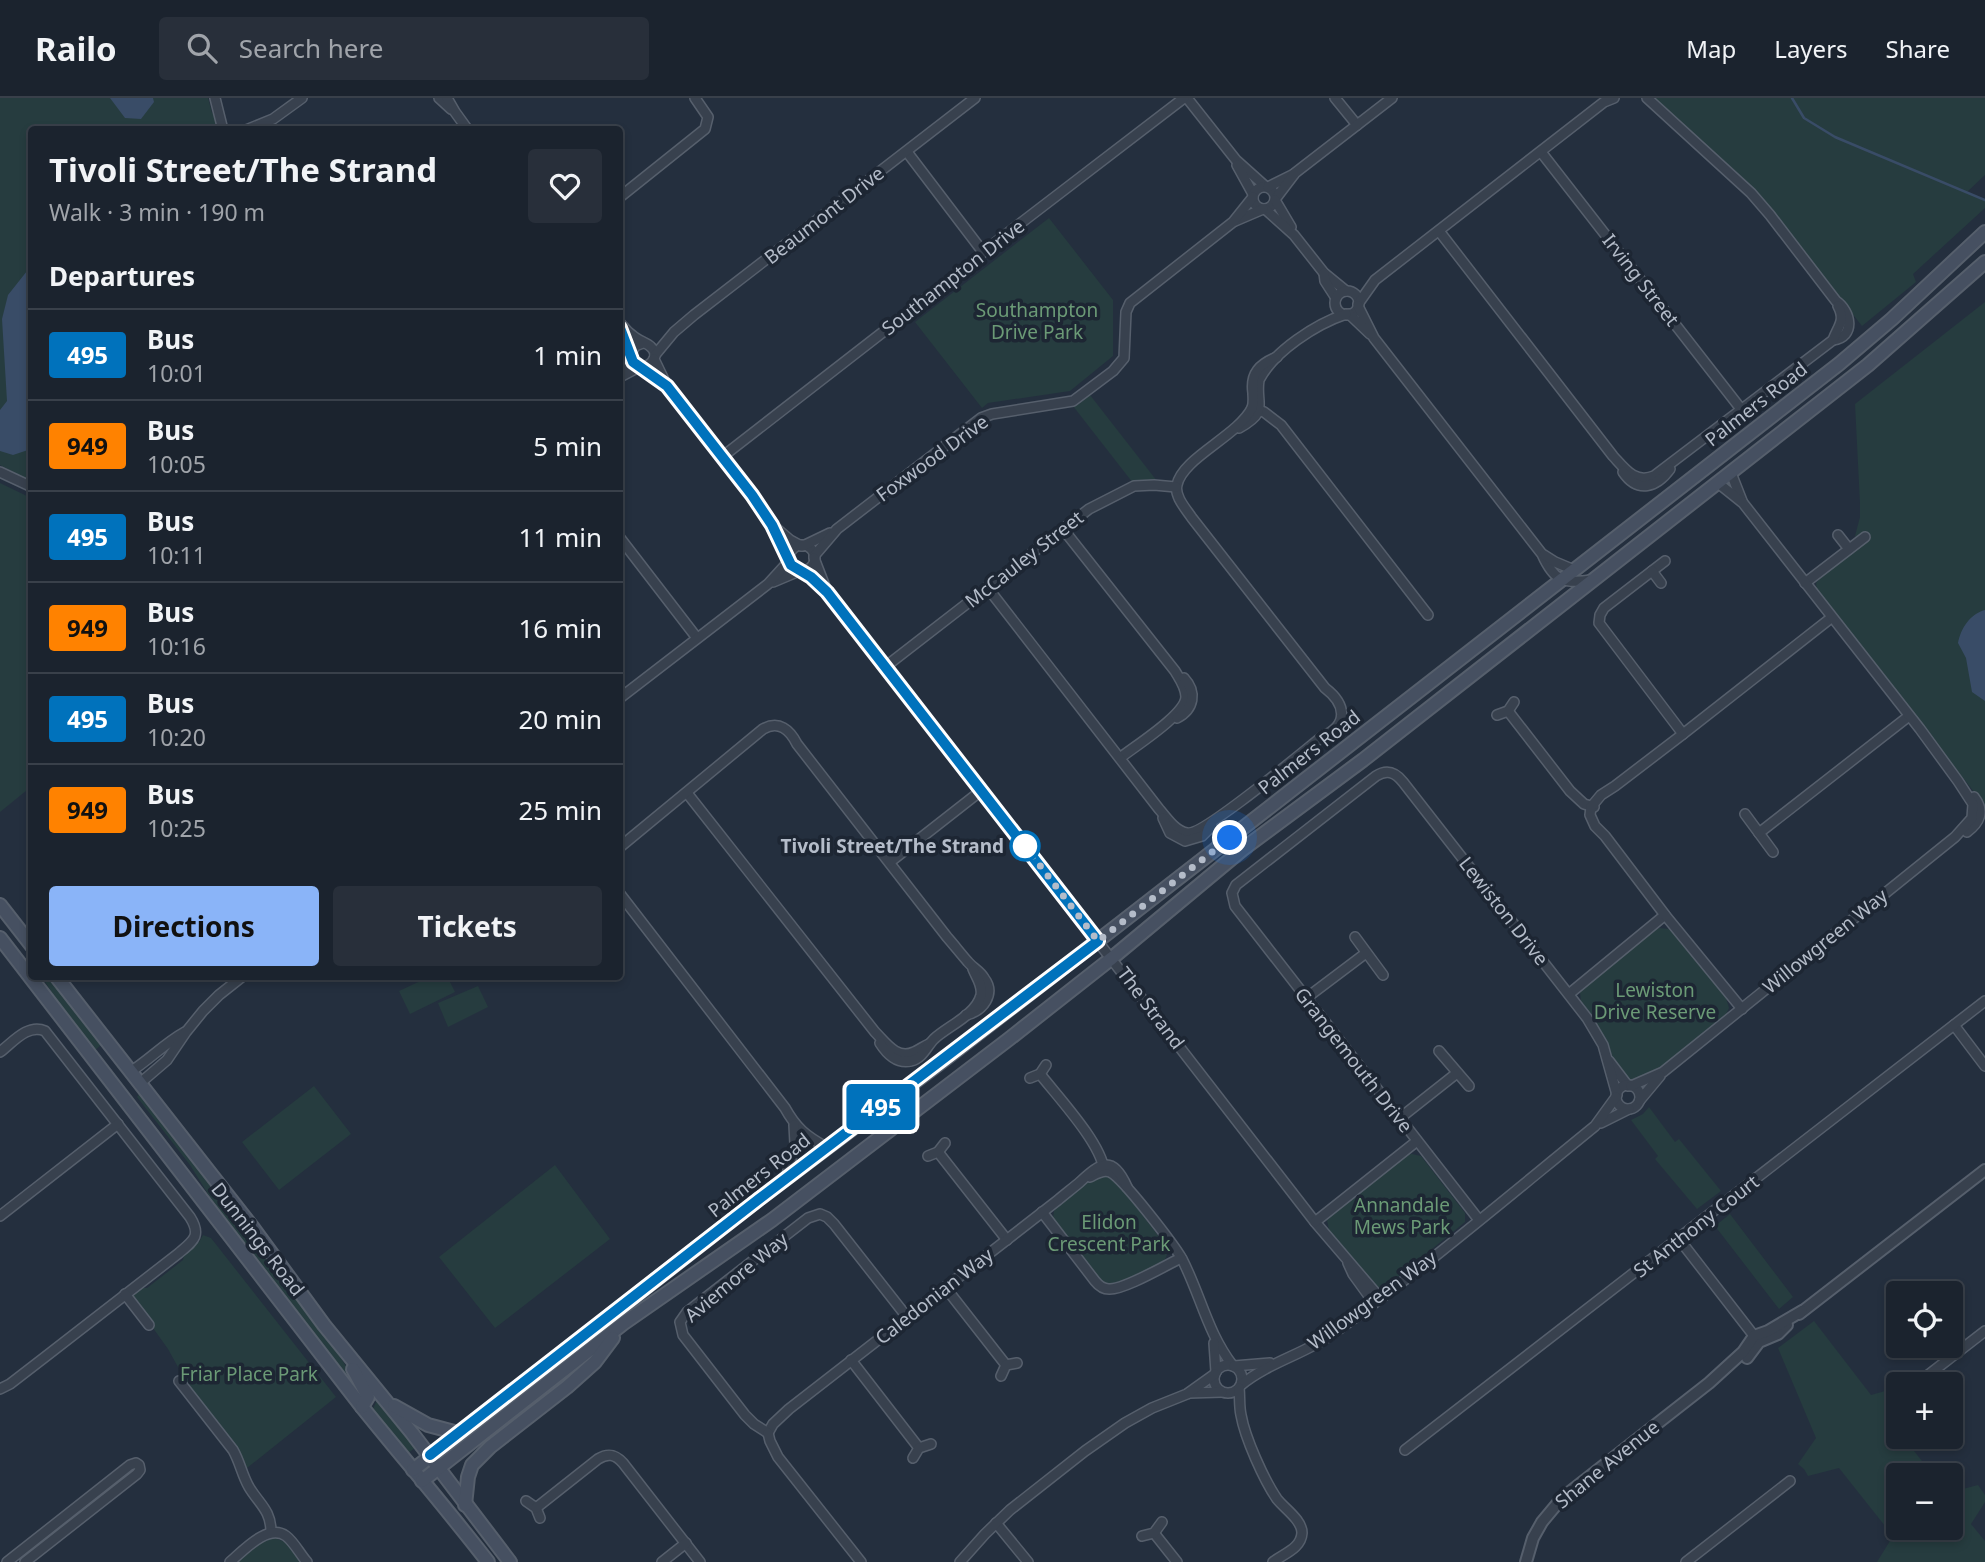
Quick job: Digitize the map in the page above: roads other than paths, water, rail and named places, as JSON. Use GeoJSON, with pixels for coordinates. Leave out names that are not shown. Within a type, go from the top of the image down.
{"type":"FeatureCollection","features":[{"type":"Feature","properties":{"kind":"main road","name":"Palmers Road"},"geometry":{"type":"LineString","coordinates":[[413,1470],[826,1147],[1098,941],[1867,341],[1985,232]]}},
{"type":"Feature","properties":{"kind":"main road","name":"Palmers Road"},"geometry":{"type":"LineString","coordinates":[[422,1481],[624,1323],[772,1220],[1112,958],[1243,849],[1363,760],[1868,365],[1985,262]]}},
{"type":"Feature","properties":{"kind":"main road"},"geometry":{"type":"LineString","coordinates":[[0,905],[28,941]]}},
{"type":"Feature","properties":{"kind":"main road","name":"Dunnings Road"},"geometry":{"type":"LineString","coordinates":[[0,938],[28,974]]}},
{"type":"Feature","properties":{"kind":"main road","name":"Dunnings Road"},"geometry":{"type":"LineString","coordinates":[[33,980],[362,1407],[488,1562]]}},
{"type":"Feature","properties":{"kind":"main road","name":"Dunnings Road"},"geometry":{"type":"LineString","coordinates":[[59,980],[253,1228],[324,1325],[430,1455],[510,1562]]}},
{"type":"Feature","properties":{"kind":"main road"},"geometry":{"type":"LineString","coordinates":[[118,1089],[130,1072]]}},
{"type":"Feature","properties":{"kind":"main road"},"geometry":{"type":"LineString","coordinates":[[118,1089],[139,1084]]}},
{"type":"Feature","properties":{"kind":"main road"},"geometry":{"type":"LineString","coordinates":[[465,1504],[472,1465],[490,1447],[596,1362],[624,1323]]}},
{"type":"Feature","properties":{"kind":"main road"},"geometry":{"type":"LineString","coordinates":[[352,1358],[353,1372],[368,1397],[362,1407]]}},
{"type":"Feature","properties":{"kind":"main road"},"geometry":{"type":"LineString","coordinates":[[388,1403],[428,1425],[458,1433]]}},
{"type":"Feature","properties":{"kind":"street"},"geometry":{"type":"LineString","coordinates":[[215,98],[222,126]]}},
{"type":"Feature","properties":{"kind":"street"},"geometry":{"type":"LineString","coordinates":[[256,126],[273,119],[302,98]]}},
{"type":"Feature","properties":{"kind":"street"},"geometry":{"type":"LineString","coordinates":[[439,98],[455,112]]}},
{"type":"Feature","properties":{"kind":"street"},"geometry":{"type":"LineString","coordinates":[[447,98],[465,126]]}},
{"type":"Feature","properties":{"kind":"street"},"geometry":{"type":"LineString","coordinates":[[623,195],[705,129],[708,117],[695,98]]}},
{"type":"Feature","properties":{"kind":"street","name":"Beaumont Drive"},"geometry":{"type":"LineString","coordinates":[[655,357],[674,332],[975,98]]}},
{"type":"Feature","properties":{"kind":"street"},"geometry":{"type":"LineString","coordinates":[[1186,98],[1236,160],[1274,192],[1294,235]]}},
{"type":"Feature","properties":{"kind":"street","name":"Southampton Drive"},"geometry":{"type":"LineString","coordinates":[[722,457],[983,252],[1186,98]]}},
{"type":"Feature","properties":{"kind":"street"},"geometry":{"type":"LineString","coordinates":[[1335,98],[1357,125]]}},
{"type":"Feature","properties":{"kind":"street"},"geometry":{"type":"LineString","coordinates":[[1253,196],[1257,189],[1295,173],[1392,98]]}},
{"type":"Feature","properties":{"kind":"street"},"geometry":{"type":"LineString","coordinates":[[1428,615],[1281,425],[1256,409],[1252,385],[1254,373],[1319,325],[1331,311],[1339,294],[1375,280],[1606,100],[1614,98]]}},
{"type":"Feature","properties":{"kind":"street"},"geometry":{"type":"LineString","coordinates":[[1439,231],[1613,456],[1629,473],[1643,479],[1651,478],[1833,340],[1842,319],[1836,301],[1751,193],[1647,98]]}},
{"type":"Feature","properties":{"kind":"street"},"geometry":{"type":"LineString","coordinates":[[907,152],[983,252]]}},
{"type":"Feature","properties":{"kind":"street","name":"Irving Street"},"geometry":{"type":"LineString","coordinates":[[1541,152],[1741,409]]}},
{"type":"Feature","properties":{"kind":"street"},"geometry":{"type":"LineString","coordinates":[[1236,160],[1255,205],[1264,209],[1294,235],[1324,273],[1355,295],[1374,338]]}},
{"type":"Feature","properties":{"kind":"street"},"geometry":{"type":"LineString","coordinates":[[1264,209],[1272,206],[1295,173]]}},
{"type":"Feature","properties":{"kind":"street","name":"Foxwood Drive"},"geometry":{"type":"LineString","coordinates":[[802,546],[837,529],[981,418],[1068,402],[1083,395],[1105,378],[1119,367],[1124,358],[1126,312],[1130,303],[1233,222],[1253,196]]}},
{"type":"Feature","properties":{"kind":"street","name":"Foxwood Drive"},"geometry":{"type":"LineString","coordinates":[[1233,222],[1264,209]]}},
{"type":"Feature","properties":{"kind":"street"},"geometry":{"type":"LineString","coordinates":[[1324,273],[1337,309],[1348,314],[1374,338],[1542,554],[1551,572],[1570,583],[1594,579]]}},
{"type":"Feature","properties":{"kind":"street"},"geometry":{"type":"LineString","coordinates":[[1319,325],[1355,310],[1375,280]]}},
{"type":"Feature","properties":{"kind":"street"},"geometry":{"type":"LineString","coordinates":[[623,328],[653,348],[667,386],[752,495],[772,525],[793,567],[800,571]]}},
{"type":"Feature","properties":{"kind":"street","name":"Beaumont Drive"},"geometry":{"type":"LineString","coordinates":[[645,344],[674,332]]}},
{"type":"Feature","properties":{"kind":"street"},"geometry":{"type":"LineString","coordinates":[[623,333],[633,362],[667,386]]}},
{"type":"Feature","properties":{"kind":"street"},"geometry":{"type":"LineString","coordinates":[[623,367],[635,346],[645,344]]}},
{"type":"Feature","properties":{"kind":"street"},"geometry":{"type":"LineString","coordinates":[[623,376],[650,365],[655,357]]}},
{"type":"Feature","properties":{"kind":"street"},"geometry":{"type":"LineString","coordinates":[[987,587],[1159,809],[1170,833],[1185,841],[1202,836],[1220,816],[1322,736],[1336,717],[1335,707],[1325,688],[1192,518],[1174,500],[1172,477],[1232,432],[1256,409]]}},
{"type":"Feature","properties":{"kind":"street"},"geometry":{"type":"LineString","coordinates":[[0,472],[28,485]]}},
{"type":"Feature","properties":{"kind":"street","name":"Willowgreen Way"},"geometry":{"type":"LineString","coordinates":[[1731,473],[1743,503]]}},
{"type":"Feature","properties":{"kind":"street","name":"Willowgreen Way"},"geometry":{"type":"LineString","coordinates":[[1630,1086],[1663,1072],[1955,837],[1977,815],[1958,781],[1743,503],[1717,483]]}},
{"type":"Feature","properties":{"kind":"street","name":"McCauley Street"},"geometry":{"type":"LineString","coordinates":[[885,667],[1089,509],[1128,489],[1142,485],[1173,487]]}},
{"type":"Feature","properties":{"kind":"street"},"geometry":{"type":"LineString","coordinates":[[768,584],[809,569],[814,563],[811,550],[790,540],[772,525]]}},
{"type":"Feature","properties":{"kind":"street","name":"Foxwood Drive"},"geometry":{"type":"LineString","coordinates":[[814,557],[837,529]]}},
{"type":"Feature","properties":{"kind":"street"},"geometry":{"type":"LineString","coordinates":[[1063,530],[1174,670],[1188,683],[1193,695],[1188,710],[1180,717],[1169,720],[1120,758]]}},
{"type":"Feature","properties":{"kind":"street"},"geometry":{"type":"LineString","coordinates":[[1838,535],[1849,549]]}},
{"type":"Feature","properties":{"kind":"street"},"geometry":{"type":"LineString","coordinates":[[1805,583],[1865,537]]}},
{"type":"Feature","properties":{"kind":"street"},"geometry":{"type":"LineString","coordinates":[[623,543],[697,638]]}},
{"type":"Feature","properties":{"kind":"street"},"geometry":{"type":"LineString","coordinates":[[623,696],[768,584],[789,560],[793,549],[802,546]]}},
{"type":"Feature","properties":{"kind":"street"},"geometry":{"type":"LineString","coordinates":[[1542,554],[1574,570]]}},
{"type":"Feature","properties":{"kind":"street","name":"The Strand"},"geometry":{"type":"LineString","coordinates":[[814,557],[827,592]]}},
{"type":"Feature","properties":{"kind":"street"},"geometry":{"type":"LineString","coordinates":[[1665,561],[1604,608],[1599,624],[1683,734]]}},
{"type":"Feature","properties":{"kind":"street","name":"The Strand"},"geometry":{"type":"LineString","coordinates":[[800,571],[827,592],[1315,1222],[1346,1258],[1353,1274],[1377,1301]]}},
{"type":"Feature","properties":{"kind":"street"},"geometry":{"type":"LineString","coordinates":[[1652,571],[1661,583]]}},
{"type":"Feature","properties":{"kind":"street"},"geometry":{"type":"LineString","coordinates":[[1742,1009],[1605,836],[1594,807],[1601,795],[1831,618]]}},
{"type":"Feature","properties":{"kind":"street"},"geometry":{"type":"LineString","coordinates":[[1497,715],[1508,711],[1514,702]]}},
{"type":"Feature","properties":{"kind":"street"},"geometry":{"type":"LineString","coordinates":[[1508,711],[1570,791],[1584,804],[1594,807]]}},
{"type":"Feature","properties":{"kind":"street"},"geometry":{"type":"LineString","coordinates":[[1759,833],[1909,716]]}},
{"type":"Feature","properties":{"kind":"street"},"geometry":{"type":"LineString","coordinates":[[623,845],[769,726],[790,732],[970,965],[982,989],[980,999],[967,1015],[929,1044],[903,1054],[892,1049],[875,1032],[687,793]]}},
{"type":"Feature","properties":{"kind":"street","name":"Lewiston Drive"},"geometry":{"type":"LineString","coordinates":[[1231,897],[1234,887],[1241,881],[1376,776],[1383,772],[1397,775],[1592,1026],[1608,1059],[1617,1096]]}},
{"type":"Feature","properties":{"kind":"street"},"geometry":{"type":"LineString","coordinates":[[890,862],[982,790]]}},
{"type":"Feature","properties":{"kind":"street"},"geometry":{"type":"LineString","coordinates":[[1745,814],[1773,852]]}},
{"type":"Feature","properties":{"kind":"street","name":"Grangemouth Drive"},"geometry":{"type":"LineString","coordinates":[[1231,897],[1305,999],[1479,1220]]}},
{"type":"Feature","properties":{"kind":"street"},"geometry":{"type":"LineString","coordinates":[[623,898],[785,1108],[794,1125],[826,1147]]}},
{"type":"Feature","properties":{"kind":"street"},"geometry":{"type":"LineString","coordinates":[[1569,994],[1665,915]]}},
{"type":"Feature","properties":{"kind":"street"},"geometry":{"type":"LineString","coordinates":[[1355,937],[1383,975]]}},
{"type":"Feature","properties":{"kind":"street"},"geometry":{"type":"LineString","coordinates":[[1305,999],[1366,953]]}},
{"type":"Feature","properties":{"kind":"street"},"geometry":{"type":"LineString","coordinates":[[139,1084],[167,1060],[186,1032],[219,995],[238,980]]}},
{"type":"Feature","properties":{"kind":"street","name":"St Anthony Court"},"geometry":{"type":"LineString","coordinates":[[1405,1450],[1985,1001]]}},
{"type":"Feature","properties":{"kind":"street"},"geometry":{"type":"LineString","coordinates":[[1954,1025],[1985,1066]]}},
{"type":"Feature","properties":{"kind":"street"},"geometry":{"type":"LineString","coordinates":[[0,1052],[27,1031],[35,1028],[48,1034],[196,1227],[192,1242],[10,1384],[0,1389]]}},
{"type":"Feature","properties":{"kind":"street"},"geometry":{"type":"LineString","coordinates":[[130,1072],[186,1032]]}},
{"type":"Feature","properties":{"kind":"street"},"geometry":{"type":"LineString","coordinates":[[1439,1051],[1469,1087]]}},
{"type":"Feature","properties":{"kind":"street","name":"Lewiston Drive"},"geometry":{"type":"LineString","coordinates":[[1608,1059],[1630,1086]]}},
{"type":"Feature","properties":{"kind":"street"},"geometry":{"type":"LineString","coordinates":[[1030,1078],[1040,1074],[1046,1065]]}},
{"type":"Feature","properties":{"kind":"street","name":"Willowgreen Way"},"geometry":{"type":"LineString","coordinates":[[1639,1102],[1663,1072]]}},
{"type":"Feature","properties":{"kind":"street"},"geometry":{"type":"LineString","coordinates":[[1399,1118],[1457,1073]]}},
{"type":"Feature","properties":{"kind":"street"},"geometry":{"type":"LineString","coordinates":[[1040,1074],[1093,1143],[1104,1168],[1112,1167],[1117,1171],[1181,1258],[1214,1338],[1241,1373],[1241,1416]]}},
{"type":"Feature","properties":{"kind":"street"},"geometry":{"type":"LineString","coordinates":[[1630,1086],[1639,1092],[1639,1102],[1630,1109],[1622,1108],[1617,1102],[1617,1096],[1620,1089],[1630,1086]]}},
{"type":"Feature","properties":{"kind":"street","name":"Willowgreen Way"},"geometry":{"type":"LineString","coordinates":[[1595,1126],[1617,1096]]}},
{"type":"Feature","properties":{"kind":"street","name":"Willowgreen Way"},"geometry":{"type":"LineString","coordinates":[[1240,1387],[1255,1374],[1325,1339],[1377,1301],[1595,1126],[1630,1109]]}},
{"type":"Feature","properties":{"kind":"street"},"geometry":{"type":"LineString","coordinates":[[0,1216],[118,1124]]}},
{"type":"Feature","properties":{"kind":"street"},"geometry":{"type":"LineString","coordinates":[[786,1178],[795,1144],[794,1125]]}},
{"type":"Feature","properties":{"kind":"street"},"geometry":{"type":"LineString","coordinates":[[1315,1222],[1417,1141]]}},
{"type":"Feature","properties":{"kind":"street"},"geometry":{"type":"LineString","coordinates":[[928,1156],[938,1152],[945,1143]]}},
{"type":"Feature","properties":{"kind":"street"},"geometry":{"type":"LineString","coordinates":[[938,1152],[1007,1240]]}},
{"type":"Feature","properties":{"kind":"street","name":"Caledonian Way"},"geometry":{"type":"LineString","coordinates":[[766,1431],[771,1419],[789,1409],[1007,1240],[1092,1170],[1104,1168]]}},
{"type":"Feature","properties":{"kind":"street","name":"Shane Avenue"},"geometry":{"type":"LineString","coordinates":[[1526,1562],[1537,1529],[1555,1504],[1709,1383],[1741,1362],[1752,1352],[1757,1339],[1778,1334],[1802,1311],[1985,1170]]}},
{"type":"Feature","properties":{"kind":"street"},"geometry":{"type":"LineString","coordinates":[[1042,1212],[1095,1281],[1105,1289],[1123,1286],[1181,1258]]}},
{"type":"Feature","properties":{"kind":"street","name":"Aviemore Way"},"geometry":{"type":"LineString","coordinates":[[860,1562],[778,1457],[766,1431],[745,1415],[681,1331],[681,1319],[808,1218],[820,1214],[834,1224],[907,1317]]}},
{"type":"Feature","properties":{"kind":"street"},"geometry":{"type":"LineString","coordinates":[[1679,1240],[1757,1339]]}},
{"type":"Feature","properties":{"kind":"street"},"geometry":{"type":"LineString","coordinates":[[945,1287],[1006,1365]]}},
{"type":"Feature","properties":{"kind":"street"},"geometry":{"type":"LineString","coordinates":[[125,1294],[149,1325]]}},
{"type":"Feature","properties":{"kind":"street"},"geometry":{"type":"LineString","coordinates":[[1932,1372],[1985,1331]]}},
{"type":"Feature","properties":{"kind":"street"},"geometry":{"type":"LineString","coordinates":[[1214,1338],[1214,1383],[1241,1416],[1261,1469],[1283,1506],[1301,1529],[1300,1542],[1273,1562]]}},
{"type":"Feature","properties":{"kind":"street"},"geometry":{"type":"LineString","coordinates":[[852,1360],[919,1448]]}},
{"type":"Feature","properties":{"kind":"street"},"geometry":{"type":"LineString","coordinates":[[1006,1365],[1017,1363]]}},
{"type":"Feature","properties":{"kind":"street","name":"Willowgreen Way"},"geometry":{"type":"LineString","coordinates":[[1234,1366],[1275,1363]]}},
{"type":"Feature","properties":{"kind":"street"},"geometry":{"type":"LineString","coordinates":[[1001,1376],[1006,1365]]}},
{"type":"Feature","properties":{"kind":"street"},"geometry":{"type":"LineString","coordinates":[[960,1562],[996,1523],[1119,1427],[1152,1408],[1187,1394],[1225,1365],[1234,1366]]}},
{"type":"Feature","properties":{"kind":"street"},"geometry":{"type":"LineString","coordinates":[[180,1381],[233,1450],[247,1483],[269,1515],[271,1532]]}},
{"type":"Feature","properties":{"kind":"street"},"geometry":{"type":"LineString","coordinates":[[1187,1394],[1232,1393],[1240,1387]]}},
{"type":"Feature","properties":{"kind":"street"},"geometry":{"type":"LineString","coordinates":[[913,1458],[919,1448],[931,1444]]}},
{"type":"Feature","properties":{"kind":"street"},"geometry":{"type":"LineString","coordinates":[[536,1508],[598,1460],[610,1455],[616,1456],[701,1562]]}},
{"type":"Feature","properties":{"kind":"street"},"geometry":{"type":"LineString","coordinates":[[7,1562],[130,1465],[139,1465],[139,1473],[25,1562]]}},
{"type":"Feature","properties":{"kind":"street"},"geometry":{"type":"LineString","coordinates":[[1686,1562],[1790,1481]]}},
{"type":"Feature","properties":{"kind":"street"},"geometry":{"type":"LineString","coordinates":[[526,1501],[536,1508],[540,1518]]}},
{"type":"Feature","properties":{"kind":"street"},"geometry":{"type":"LineString","coordinates":[[1142,1536],[1154,1533],[1162,1522]]}},
{"type":"Feature","properties":{"kind":"street"},"geometry":{"type":"LineString","coordinates":[[996,1523],[1028,1562]]}},
{"type":"Feature","properties":{"kind":"street"},"geometry":{"type":"LineString","coordinates":[[230,1562],[271,1532],[285,1536],[306,1562]]}},
{"type":"Feature","properties":{"kind":"street"},"geometry":{"type":"LineString","coordinates":[[1154,1533],[1177,1562]]}},
{"type":"Feature","properties":{"kind":"street"},"geometry":{"type":"LineString","coordinates":[[662,1562],[686,1544]]}},
{"type":"Feature","properties":{"kind":"water"},"geometry":{"type":"Polygon","coordinates":[[[110,98],[153,98],[154,102],[141,119],[125,118],[110,98]]]}},
{"type":"Feature","properties":{"kind":"water"},"geometry":{"type":"Polygon","coordinates":[[[28,270],[28,450],[13,455],[0,451],[0,410],[7,401],[2,319],[8,295],[28,270]]]}},
{"type":"Feature","properties":{"kind":"water"},"geometry":{"type":"Polygon","coordinates":[[[1985,610],[1985,701],[1972,692],[1966,658],[1958,643],[1967,622],[1985,610]]]}},
{"type":"Feature","properties":{"kind":"waterway"},"geometry":{"type":"LineString","coordinates":[[1792,98],[1804,118],[1835,137],[1985,200]]}},
{"type":"Feature","properties":{"kind":"place","name":"Tivoli Street/The Strand"},"geometry":{"type":"Point","coordinates":[1025,846]}},
{"type":"Feature","properties":{"kind":"park label","name":"Southampton Drive Park"},"geometry":{"type":"Point","coordinates":[1037,321]}},
{"type":"Feature","properties":{"kind":"park label","name":"Lewiston Drive Reserve"},"geometry":{"type":"Point","coordinates":[1655,1001]}},
{"type":"Feature","properties":{"kind":"park label","name":"Annandale Mews Park"},"geometry":{"type":"Point","coordinates":[1402,1216]}},
{"type":"Feature","properties":{"kind":"park label","name":"Elidon Crescent Park"},"geometry":{"type":"Point","coordinates":[1109,1233]}},
{"type":"Feature","properties":{"kind":"park label","name":"Friar Place Park"},"geometry":{"type":"Point","coordinates":[249,1374]}}]}
